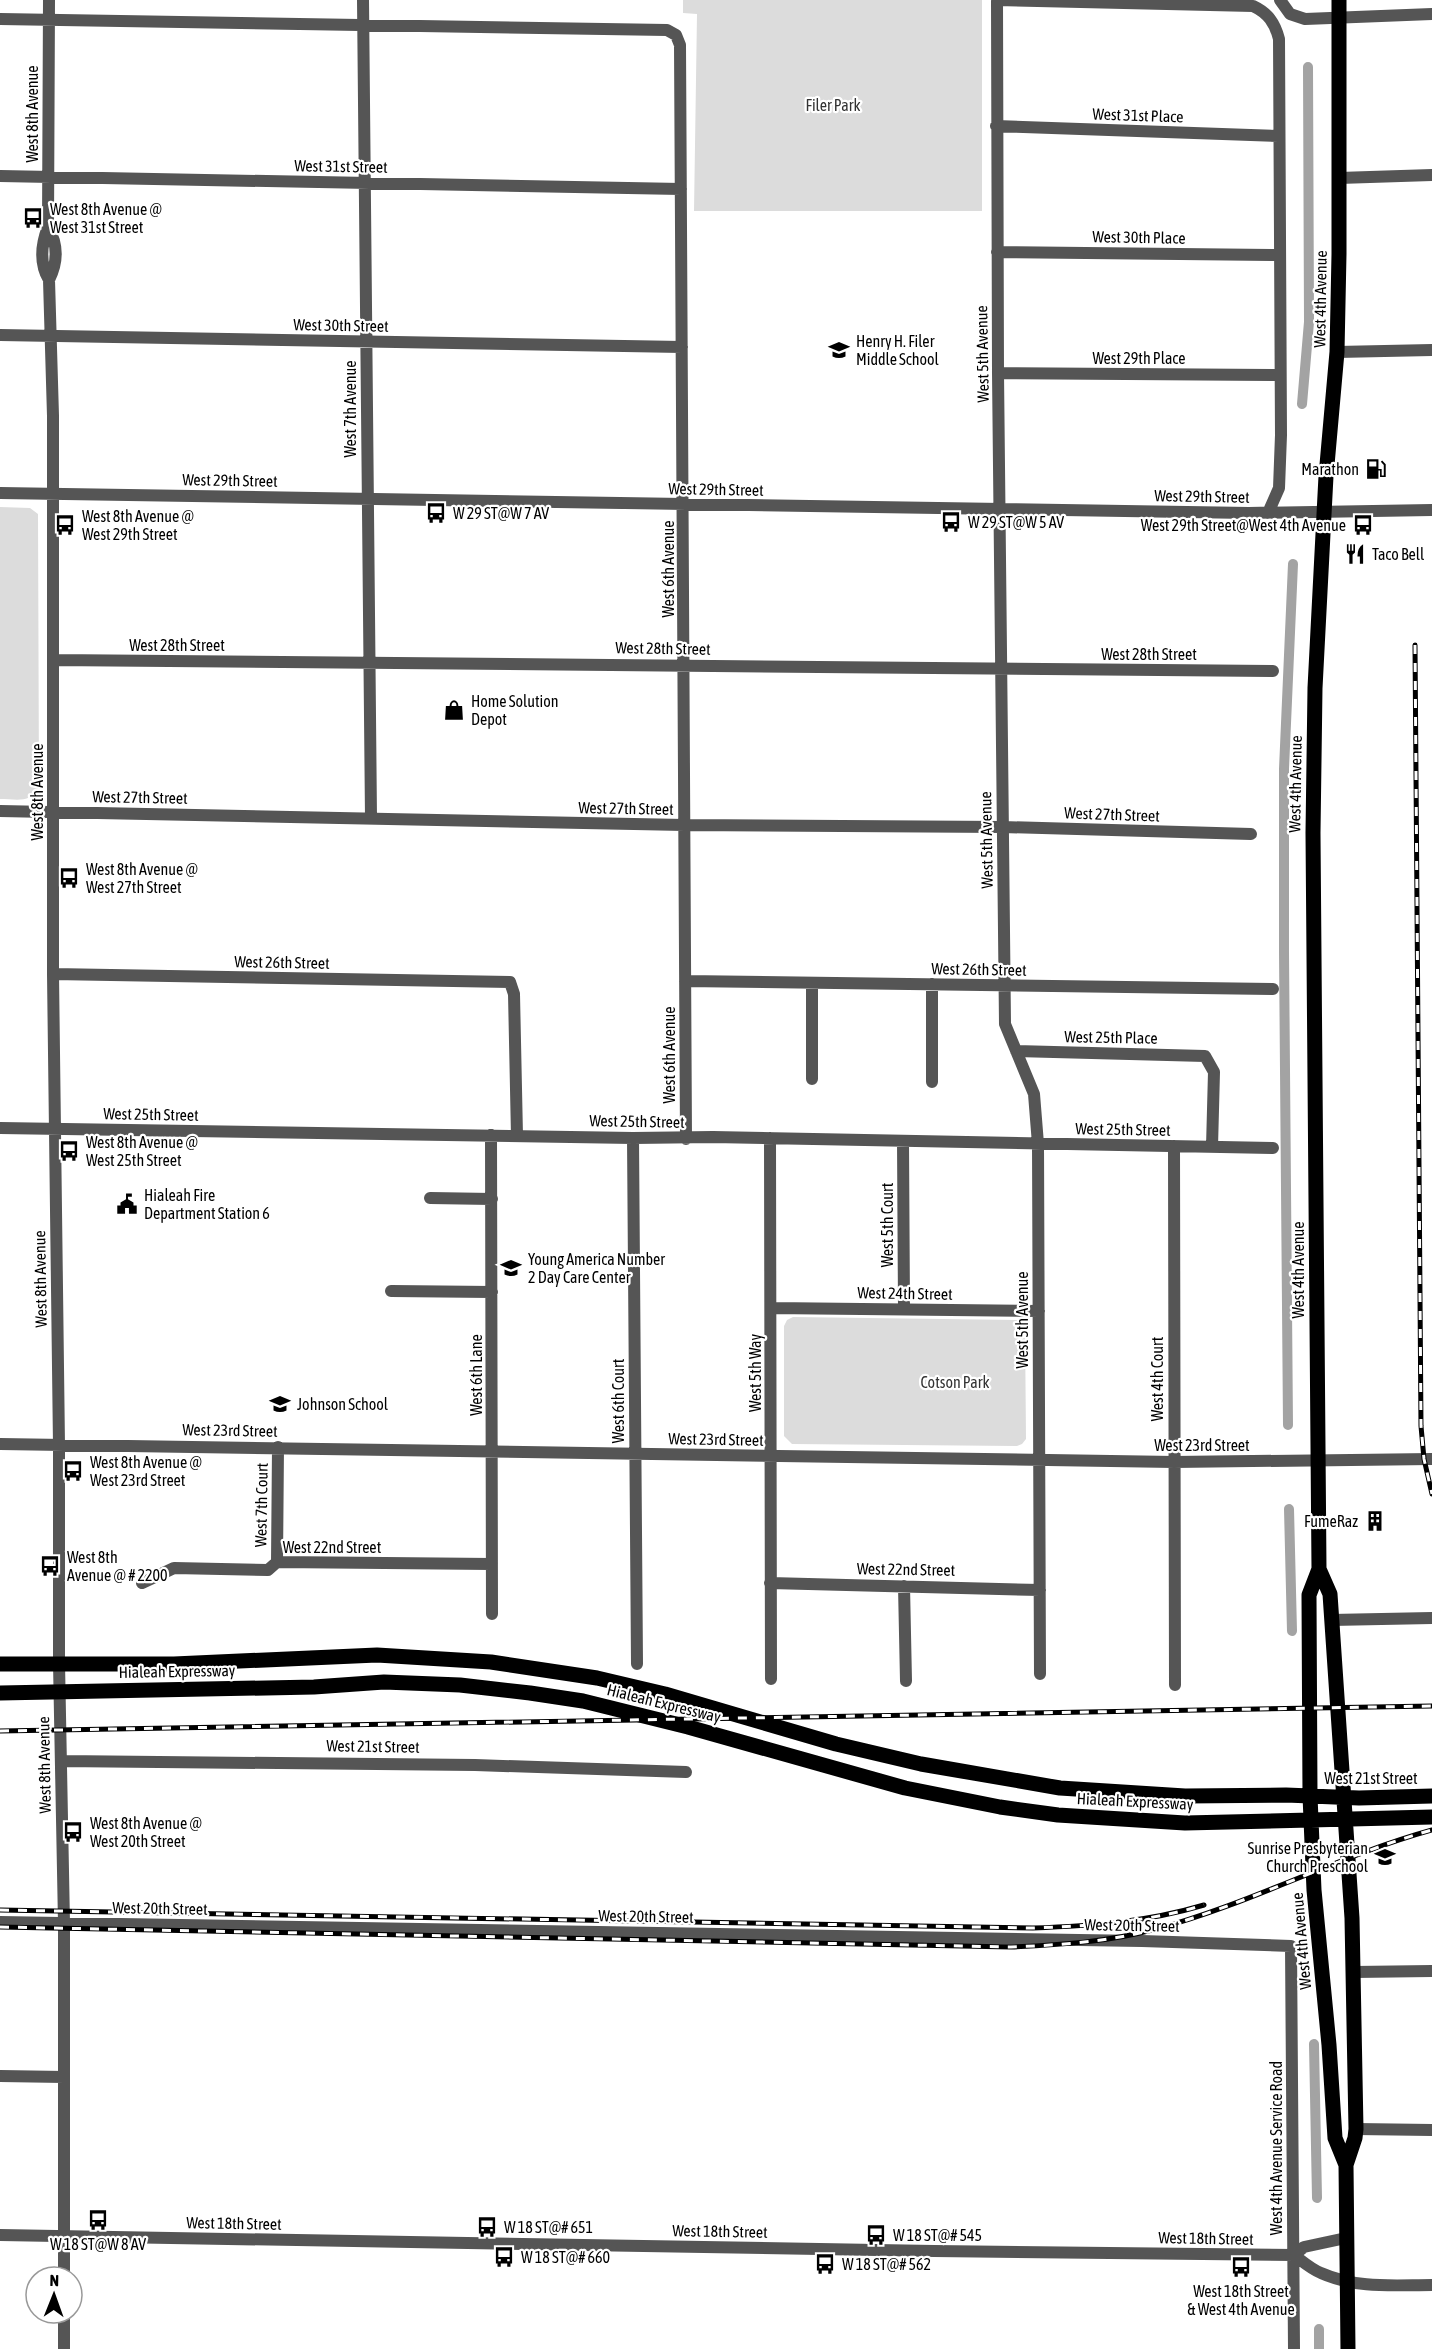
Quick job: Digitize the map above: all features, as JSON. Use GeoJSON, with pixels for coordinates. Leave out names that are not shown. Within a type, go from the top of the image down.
{"type":"FeatureCollection","features":[{"type":"Feature","properties":{"kind":"main road","name":"West 4th Avenue"},"geometry":{"type":"LineString","coordinates":[[1339,0],[1337,352],[1324,513],[1314,688],[1313,833],[1319,1569],[1309,1595],[1310,1796],[1316,1923],[1329,2045],[1335,2138],[1346,2165]]}},
{"type":"Feature","properties":{"kind":"main road","name":"West 4th Avenue"},"geometry":{"type":"LineString","coordinates":[[1319,1569],[1330,1594],[1354,1972],[1356,2129],[1346,2165],[1348,2349]]}},
{"type":"Feature","properties":{"kind":"main road","name":"Hialeah Expressway"},"geometry":{"type":"LineString","coordinates":[[0,1664],[174,1664],[377,1655],[491,1662],[597,1678],[665,1694],[836,1744],[921,1764],[1060,1788],[1185,1796],[1310,1796]]}},
{"type":"Feature","properties":{"kind":"main road","name":"Hialeah Expressway"},"geometry":{"type":"LineString","coordinates":[[0,1693],[314,1687],[384,1682],[490,1688],[551,1696],[631,1712],[837,1770],[958,1799],[1058,1815],[1185,1823],[1311,1821]]}},
{"type":"Feature","properties":{"kind":"main road","name":"West 21st Street"},"geometry":{"type":"LineString","coordinates":[[1310,1796],[1432,1796]]}},
{"type":"Feature","properties":{"kind":"main road"},"geometry":{"type":"LineString","coordinates":[[1311,1821],[1432,1816]]}},
{"type":"Feature","properties":{"kind":"street","name":"West 8th Avenue"},"geometry":{"type":"LineString","coordinates":[[49,0],[48,227],[55,239],[56,267],[49,280],[52,335],[53,974],[59,1445],[59,1663],[64,1923],[64,2265]]}},
{"type":"Feature","properties":{"kind":"street","name":"West 7th Avenue"},"geometry":{"type":"LineString","coordinates":[[363,0],[371,818]]}},
{"type":"Feature","properties":{"kind":"street"},"geometry":{"type":"LineString","coordinates":[[997,0],[1253,6],[1264,12],[1272,21],[1279,39],[1281,435],[1279,488],[1268,513]]}},
{"type":"Feature","properties":{"kind":"street","name":"West 5th Avenue"},"geometry":{"type":"LineString","coordinates":[[997,0],[1000,670],[1005,1024],[1034,1094],[1038,1144],[1040,1674]]}},
{"type":"Feature","properties":{"kind":"street"},"geometry":{"type":"LineString","coordinates":[[1282,4],[1297,18],[1305,19],[1432,14]]}},
{"type":"Feature","properties":{"kind":"street"},"geometry":{"type":"LineString","coordinates":[[0,19],[363,25]]}},
{"type":"Feature","properties":{"kind":"street","name":"West 6th Avenue"},"geometry":{"type":"LineString","coordinates":[[363,25],[667,30],[676,35],[680,45],[686,1139]]}},
{"type":"Feature","properties":{"kind":"street","name":"West 31st Place"},"geometry":{"type":"LineString","coordinates":[[996,126],[1278,136]]}},
{"type":"Feature","properties":{"kind":"street"},"geometry":{"type":"LineString","coordinates":[[1339,178],[1432,175]]}},
{"type":"Feature","properties":{"kind":"street","name":"West 31st Street"},"geometry":{"type":"LineString","coordinates":[[0,176],[681,189]]}},
{"type":"Feature","properties":{"kind":"street","name":"West 30th Place"},"geometry":{"type":"LineString","coordinates":[[997,252],[1280,255]]}},
{"type":"Feature","properties":{"kind":"street","name":"West 30th Street"},"geometry":{"type":"LineString","coordinates":[[0,334],[682,347]]}},
{"type":"Feature","properties":{"kind":"street"},"geometry":{"type":"LineString","coordinates":[[1337,352],[1432,350]]}},
{"type":"Feature","properties":{"kind":"street","name":"West 29th Place"},"geometry":{"type":"LineString","coordinates":[[998,373],[1280,375]]}},
{"type":"Feature","properties":{"kind":"street","name":"West 29th Street"},"geometry":{"type":"LineString","coordinates":[[0,493],[1268,513],[1432,510]]}},
{"type":"Feature","properties":{"kind":"street","name":"West 28th Street"},"geometry":{"type":"LineString","coordinates":[[53,660],[1273,671]]}},
{"type":"Feature","properties":{"kind":"street","name":"West 27th Street"},"geometry":{"type":"LineString","coordinates":[[0,811],[684,825],[1003,827],[1251,834]]}},
{"type":"Feature","properties":{"kind":"street","name":"West 26th Street"},"geometry":{"type":"LineString","coordinates":[[53,974],[510,982],[514,994],[517,1136]]}},
{"type":"Feature","properties":{"kind":"street","name":"West 26th Street"},"geometry":{"type":"LineString","coordinates":[[685,981],[1273,989]]}},
{"type":"Feature","properties":{"kind":"street"},"geometry":{"type":"LineString","coordinates":[[812,983],[812,1079]]}},
{"type":"Feature","properties":{"kind":"street"},"geometry":{"type":"LineString","coordinates":[[932,984],[932,1082]]}},
{"type":"Feature","properties":{"kind":"street","name":"West 25th Place"},"geometry":{"type":"LineString","coordinates":[[1016,1051],[1205,1056],[1214,1072],[1212,1147]]}},
{"type":"Feature","properties":{"kind":"street","name":"West 25th Street"},"geometry":{"type":"LineString","coordinates":[[0,1128],[686,1139],[714,1137],[1273,1148]]}},
{"type":"Feature","properties":{"kind":"street","name":"West 6th Lane"},"geometry":{"type":"LineString","coordinates":[[491,1135],[492,1614]]}},
{"type":"Feature","properties":{"kind":"street","name":"West 6th Court"},"geometry":{"type":"LineString","coordinates":[[633,1138],[637,1664]]}},
{"type":"Feature","properties":{"kind":"street","name":"West 5th Way"},"geometry":{"type":"LineString","coordinates":[[770,1138],[771,1679]]}},
{"type":"Feature","properties":{"kind":"street","name":"West 5th Court"},"geometry":{"type":"LineString","coordinates":[[903,1141],[904,1309]]}},
{"type":"Feature","properties":{"kind":"street","name":"West 4th Court"},"geometry":{"type":"LineString","coordinates":[[1174,1146],[1175,1685]]}},
{"type":"Feature","properties":{"kind":"street"},"geometry":{"type":"LineString","coordinates":[[430,1198],[492,1199]]}},
{"type":"Feature","properties":{"kind":"street"},"geometry":{"type":"LineString","coordinates":[[391,1291],[492,1292]]}},
{"type":"Feature","properties":{"kind":"street","name":"West 24th Street"},"geometry":{"type":"LineString","coordinates":[[772,1308],[1039,1311]]}},
{"type":"Feature","properties":{"kind":"street","name":"West 23rd Street"},"geometry":{"type":"LineString","coordinates":[[0,1444],[1174,1462],[1432,1459]]}},
{"type":"Feature","properties":{"kind":"street","name":"West 7th Court"},"geometry":{"type":"LineString","coordinates":[[276,1562],[278,1447]]}},
{"type":"Feature","properties":{"kind":"street","name":"West 22nd Street"},"geometry":{"type":"LineString","coordinates":[[142,1583],[174,1568],[268,1570],[276,1562],[492,1564]]}},
{"type":"Feature","properties":{"kind":"street","name":"West 22nd Street"},"geometry":{"type":"LineString","coordinates":[[770,1583],[1040,1590]]}},
{"type":"Feature","properties":{"kind":"street"},"geometry":{"type":"LineString","coordinates":[[904,1586],[906,1681]]}},
{"type":"Feature","properties":{"kind":"street"},"geometry":{"type":"LineString","coordinates":[[1331,1620],[1432,1618]]}},
{"type":"Feature","properties":{"kind":"street","name":"West 21st Street"},"geometry":{"type":"LineString","coordinates":[[61,1761],[487,1765],[686,1772]]}},
{"type":"Feature","properties":{"kind":"street","name":"West 20th Street"},"geometry":{"type":"LineString","coordinates":[[0,1922],[1131,1941],[1291,1946]]}},
{"type":"Feature","properties":{"kind":"street","name":"West 4th Avenue Service Road"},"geometry":{"type":"LineString","coordinates":[[1291,1946],[1294,2349]]}},
{"type":"Feature","properties":{"kind":"street"},"geometry":{"type":"LineString","coordinates":[[1354,1972],[1432,1971]]}},
{"type":"Feature","properties":{"kind":"street"},"geometry":{"type":"LineString","coordinates":[[0,2076],[64,2077]]}},
{"type":"Feature","properties":{"kind":"street"},"geometry":{"type":"LineString","coordinates":[[1356,2129],[1432,2130]]}},
{"type":"Feature","properties":{"kind":"street","name":"West 18th Street"},"geometry":{"type":"LineString","coordinates":[[0,2235],[1294,2255]]}},
{"type":"Feature","properties":{"kind":"street"},"geometry":{"type":"LineString","coordinates":[[1346,2238],[1304,2247],[1294,2255],[1319,2272],[1346,2282],[1368,2286],[1432,2285]]}},
{"type":"Feature","properties":{"kind":"street"},"geometry":{"type":"LineString","coordinates":[[64,2325],[64,2349]]}},
{"type":"Feature","properties":{"kind":"green space","name":"Filer Park"},"geometry":{"type":"Polygon","coordinates":[[[683,0],[982,0],[982,211],[694,211],[697,14],[683,13],[683,0]]]}},
{"type":"Feature","properties":{"kind":"green space"},"geometry":{"type":"Polygon","coordinates":[[[0,507],[30,508],[38,514],[39,787],[32,796],[22,799],[0,799],[0,507]]]}},
{"type":"Feature","properties":{"kind":"green space","name":"Cotson Park"},"geometry":{"type":"Polygon","coordinates":[[[793,1317],[1017,1320],[1025,1328],[1026,1439],[1017,1446],[792,1444],[784,1436],[784,1326],[787,1320],[793,1317]]]}},
{"type":"Feature","properties":{"kind":"waterway"},"geometry":{"type":"LineString","coordinates":[[1302,404],[1309,322],[1308,67]]}},
{"type":"Feature","properties":{"kind":"waterway"},"geometry":{"type":"LineString","coordinates":[[1288,1425],[1284,769],[1293,564]]}},
{"type":"Feature","properties":{"kind":"waterway"},"geometry":{"type":"LineString","coordinates":[[1289,1509],[1292,1631]]}},
{"type":"Feature","properties":{"kind":"waterway"},"geometry":{"type":"LineString","coordinates":[[1314,2044],[1317,2198]]}},
{"type":"Feature","properties":{"kind":"waterway"},"geometry":{"type":"LineString","coordinates":[[1319,2329],[1319,2349]]}},
{"type":"Feature","properties":{"kind":"railway"},"geometry":{"type":"LineString","coordinates":[[1415,645],[1421,1426],[1424,1459],[1432,1494]]}},
{"type":"Feature","properties":{"kind":"railway"},"geometry":{"type":"LineString","coordinates":[[0,1731],[1432,1706]]}},
{"type":"Feature","properties":{"kind":"railway"},"geometry":{"type":"LineString","coordinates":[[0,1927],[1011,1947],[1048,1945],[1120,1937],[1191,1919],[1362,1853],[1432,1830]]}},
{"type":"Feature","properties":{"kind":"railway"},"geometry":{"type":"LineString","coordinates":[[0,1910],[1033,1928],[1119,1922],[1204,1905]]}},
{"type":"Feature","properties":{"kind":"place","name":"West 8th Avenue @ West 31st Street"},"geometry":{"type":"Point","coordinates":[33,218]}},
{"type":"Feature","properties":{"kind":"place","name":"Henry H. Filer Middle School"},"geometry":{"type":"Point","coordinates":[839,350]}},
{"type":"Feature","properties":{"kind":"place","name":"Marathon"},"geometry":{"type":"Point","coordinates":[1376,469]}},
{"type":"Feature","properties":{"kind":"place","name":"W 29 ST@W 7 AV"},"geometry":{"type":"Point","coordinates":[436,513]}},
{"type":"Feature","properties":{"kind":"place","name":"W 29 ST@W 5 AV"},"geometry":{"type":"Point","coordinates":[951,522]}},
{"type":"Feature","properties":{"kind":"place","name":"West 8th Avenue @ West 29th Street"},"geometry":{"type":"Point","coordinates":[65,525]}},
{"type":"Feature","properties":{"kind":"place","name":"West 29th Street@West 4th Avenue"},"geometry":{"type":"Point","coordinates":[1363,525]}},
{"type":"Feature","properties":{"kind":"place","name":"Taco Bell"},"geometry":{"type":"Point","coordinates":[1355,554]}},
{"type":"Feature","properties":{"kind":"place","name":"Home Solution Depot"},"geometry":{"type":"Point","coordinates":[454,710]}},
{"type":"Feature","properties":{"kind":"place","name":"West 8th Avenue @ West 27th Street"},"geometry":{"type":"Point","coordinates":[69,878]}},
{"type":"Feature","properties":{"kind":"place","name":"West 8th Avenue @ West 25th Street"},"geometry":{"type":"Point","coordinates":[69,1151]}},
{"type":"Feature","properties":{"kind":"place","name":"Hialeah Fire Department Station 6"},"geometry":{"type":"Point","coordinates":[127,1204]}},
{"type":"Feature","properties":{"kind":"place","name":"Young America Number 2 Day Care Center"},"geometry":{"type":"Point","coordinates":[511,1268]}},
{"type":"Feature","properties":{"kind":"place","name":"Johnson School"},"geometry":{"type":"Point","coordinates":[280,1404]}},
{"type":"Feature","properties":{"kind":"place","name":"West 8th Avenue @ West 23rd Street"},"geometry":{"type":"Point","coordinates":[73,1471]}},
{"type":"Feature","properties":{"kind":"place","name":"FumeRaz"},"geometry":{"type":"Point","coordinates":[1375,1521]}},
{"type":"Feature","properties":{"kind":"place","name":"West 8th Avenue @ # 2200"},"geometry":{"type":"Point","coordinates":[50,1566]}},
{"type":"Feature","properties":{"kind":"place","name":"West 8th Avenue @ West 20th Street"},"geometry":{"type":"Point","coordinates":[73,1832]}},
{"type":"Feature","properties":{"kind":"place","name":"Sunrise Presbyterian Church Preschool"},"geometry":{"type":"Point","coordinates":[1385,1857]}},
{"type":"Feature","properties":{"kind":"place","name":"W 18 ST@W 8 AV"},"geometry":{"type":"Point","coordinates":[98,2220]}},
{"type":"Feature","properties":{"kind":"place","name":"W 18 ST@# 651"},"geometry":{"type":"Point","coordinates":[487,2227]}},
{"type":"Feature","properties":{"kind":"place","name":"W 18 ST@# 545"},"geometry":{"type":"Point","coordinates":[876,2235]}},
{"type":"Feature","properties":{"kind":"place","name":"W 18 ST@# 660"},"geometry":{"type":"Point","coordinates":[504,2257]}},
{"type":"Feature","properties":{"kind":"place","name":"W 18 ST@# 562"},"geometry":{"type":"Point","coordinates":[825,2264]}},
{"type":"Feature","properties":{"kind":"place","name":"West 18th Street & West 4th Avenue"},"geometry":{"type":"Point","coordinates":[1241,2267]}}]}
